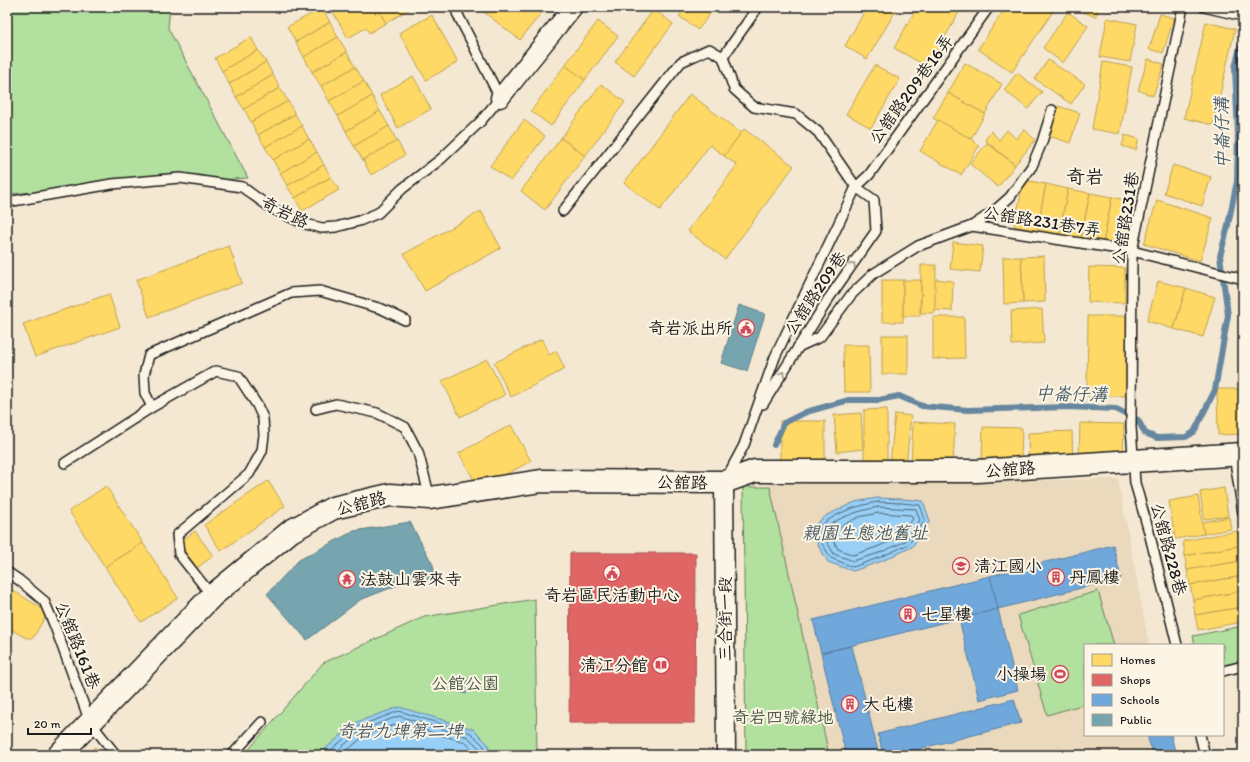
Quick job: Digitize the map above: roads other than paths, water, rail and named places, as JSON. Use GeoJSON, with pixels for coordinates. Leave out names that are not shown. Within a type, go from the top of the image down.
{"type":"FeatureCollection","features":[{"type":"Feature","properties":{"kind":"street","name":"奇岩路"},"geometry":{"type":"LineString","coordinates":[[500,98],[573,7]]}},
{"type":"Feature","properties":{"kind":"street","name":"公舘路"},"geometry":{"type":"LineString","coordinates":[[59,755],[212,596],[291,532],[333,508],[390,495],[430,498],[541,481],[724,482],[766,471],[977,471],[1239,454]]}},
{"type":"Feature","properties":{"kind":"street","name":"三合街一段"},"geometry":{"type":"LineString","coordinates":[[724,482],[726,755]]}},
{"type":"Feature","properties":{"kind":"lane"},"geometry":{"type":"LineString","coordinates":[[461,7],[457,13],[500,98]]}},
{"type":"Feature","properties":{"kind":"lane"},"geometry":{"type":"LineString","coordinates":[[564,211],[681,62],[709,49],[723,58],[758,7]]}},
{"type":"Feature","properties":{"kind":"lane","name":"公舘路209巷16弄"},"geometry":{"type":"LineString","coordinates":[[856,188],[869,175],[989,7]]}},
{"type":"Feature","properties":{"kind":"lane","name":"公舘路231巷"},"geometry":{"type":"LineString","coordinates":[[1133,462],[1131,426],[1132,251],[1183,7]]}},
{"type":"Feature","properties":{"kind":"lane"},"geometry":{"type":"LineString","coordinates":[[1204,7],[1243,16]]}},
{"type":"Feature","properties":{"kind":"lane","name":"公舘路209巷"},"geometry":{"type":"LineString","coordinates":[[723,58],[734,89],[754,107],[796,114],[818,132],[856,188],[874,200],[876,232],[829,298],[754,419]]}},
{"type":"Feature","properties":{"kind":"lane","name":"奇岩路"},"geometry":{"type":"LineString","coordinates":[[7,202],[112,184],[180,178],[242,187],[271,208],[305,224],[322,228],[336,227],[359,221],[378,213],[402,189],[441,159],[481,121],[500,98]]}},
{"type":"Feature","properties":{"kind":"lane"},"geometry":{"type":"LineString","coordinates":[[972,226],[993,212],[1010,196],[1032,166],[1042,142],[1052,110]]}},
{"type":"Feature","properties":{"kind":"lane","name":"公舘路209巷"},"geometry":{"type":"LineString","coordinates":[[724,482],[744,445],[776,357],[856,188]]}},
{"type":"Feature","properties":{"kind":"lane","name":"公舘路231巷7弄"},"geometry":{"type":"LineString","coordinates":[[798,347],[820,337],[851,296],[873,274],[918,246],[972,226],[1132,251],[1239,278]]}},
{"type":"Feature","properties":{"kind":"lane"},"geometry":{"type":"LineString","coordinates":[[152,407],[145,393],[144,375],[149,355],[291,293],[320,291],[382,310],[405,320]]}},
{"type":"Feature","properties":{"kind":"lane"},"geometry":{"type":"LineString","coordinates":[[65,463],[152,407],[216,371],[238,376],[257,405],[263,418],[264,435],[262,451],[249,474],[177,535],[180,554],[212,596]]}},
{"type":"Feature","properties":{"kind":"lane"},"geometry":{"type":"LineString","coordinates":[[316,409],[336,404],[377,413],[405,427],[418,452],[430,498]]}},
{"type":"Feature","properties":{"kind":"lane"},"geometry":{"type":"LineString","coordinates":[[1239,454],[1243,513]]}},
{"type":"Feature","properties":{"kind":"lane","name":"公舘路228巷"},"geometry":{"type":"LineString","coordinates":[[1133,462],[1135,483],[1149,532],[1177,644]]}},
{"type":"Feature","properties":{"kind":"lane","name":"公舘路161巷"},"geometry":{"type":"LineString","coordinates":[[7,572],[44,601],[90,722],[116,755]]}},
{"type":"Feature","properties":{"kind":"lane"},"geometry":{"type":"LineString","coordinates":[[1224,671],[1243,666]]}},
{"type":"Feature","properties":{"kind":"lane"},"geometry":{"type":"LineString","coordinates":[[232,755],[262,722]]}},
{"type":"Feature","properties":{"kind":"lane"},"geometry":{"type":"LineString","coordinates":[[1200,736],[1205,755]]}},
{"type":"Feature","properties":{"kind":"water","name":"親園生態池舊址"},"geometry":{"type":"Polygon","coordinates":[[[877,498],[923,501],[930,521],[912,547],[882,561],[853,571],[828,562],[817,543],[815,525],[827,515],[855,502],[877,498]]]}},
{"type":"Feature","properties":{"kind":"water","name":"奇岩九埤第二埤"},"geometry":{"type":"Polygon","coordinates":[[[399,707],[473,729],[488,744],[490,755],[318,755],[357,722],[399,707]]]}},
{"type":"Feature","properties":{"kind":"waterway","name":"中崙仔溝"},"geometry":{"type":"LineString","coordinates":[[774,445],[784,423],[806,412],[849,400],[879,400],[899,396],[922,406],[968,410],[1068,407],[1116,409],[1138,420],[1145,433],[1157,438],[1186,437],[1194,432],[1215,390],[1228,315],[1220,256],[1237,181],[1238,133],[1235,68],[1240,47],[1243,45]]}},
{"type":"Feature","properties":{"kind":"place","name":"奇岩派出所"},"geometry":{"type":"Point","coordinates":[746,328]}},
{"type":"Feature","properties":{"kind":"place","name":"清江國小"},"geometry":{"type":"Point","coordinates":[961,566]}},
{"type":"Feature","properties":{"kind":"place","name":"奇岩區民活動中心"},"geometry":{"type":"Point","coordinates":[612,573]}},
{"type":"Feature","properties":{"kind":"place","name":"丹鳳樓"},"geometry":{"type":"Point","coordinates":[1056,577]}},
{"type":"Feature","properties":{"kind":"place","name":"法鼓山雲來寺"},"geometry":{"type":"Point","coordinates":[347,579]}},
{"type":"Feature","properties":{"kind":"place","name":"七星樓"},"geometry":{"type":"Point","coordinates":[908,614]}},
{"type":"Feature","properties":{"kind":"place","name":"清江分館"},"geometry":{"type":"Point","coordinates":[661,665]}},
{"type":"Feature","properties":{"kind":"place","name":"小操場"},"geometry":{"type":"Point","coordinates":[1060,674]}},
{"type":"Feature","properties":{"kind":"place","name":"大屯樓"},"geometry":{"type":"Point","coordinates":[850,704]}},
{"type":"Feature","properties":{"kind":"district","name":"奇岩"},"geometry":{"type":"Point","coordinates":[1085,176]}},
{"type":"Feature","properties":{"kind":"park label","name":"公館公園"},"geometry":{"type":"Point","coordinates":[465,683]}},
{"type":"Feature","properties":{"kind":"park label","name":"奇岩四號綠地"},"geometry":{"type":"Point","coordinates":[783,717]}}]}
